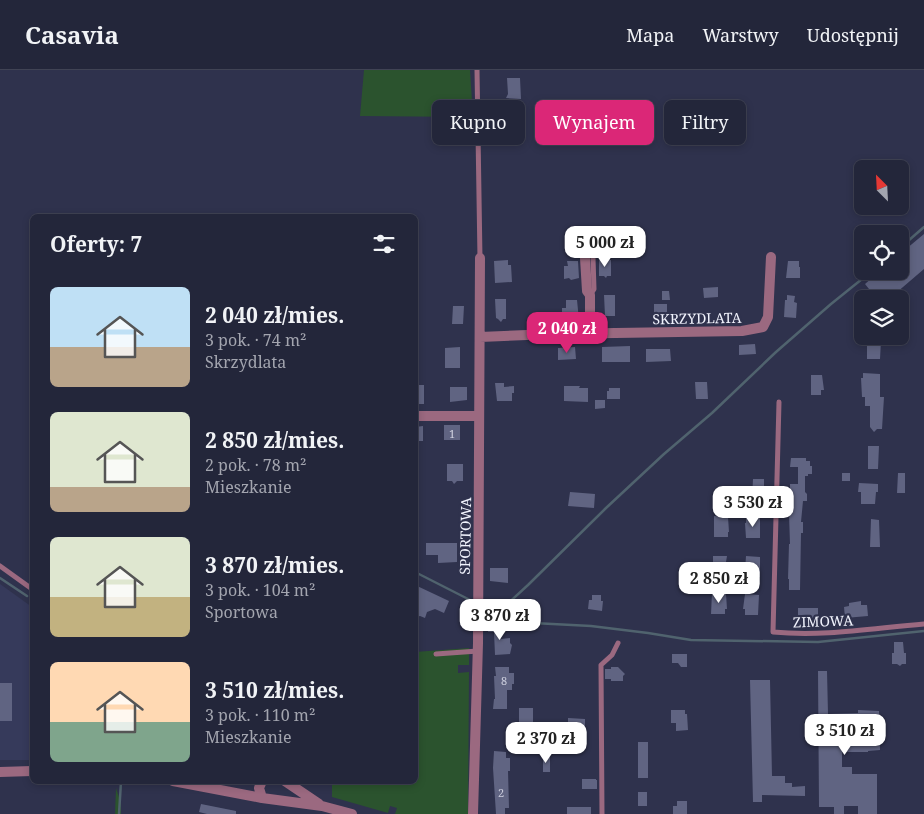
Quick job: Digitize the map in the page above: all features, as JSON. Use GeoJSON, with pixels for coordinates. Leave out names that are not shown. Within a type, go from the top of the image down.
{"type":"FeatureCollection","features":[{"type":"Feature","properties":{"kind":"street","name":"SKRZYDLATA"},"geometry":{"type":"LineString","coordinates":[[480,337],[742,331],[757,329],[763,327],[768,317],[771,257]]}},
{"type":"Feature","properties":{"kind":"street","name":"SPORTOWA"},"geometry":{"type":"LineString","coordinates":[[473,814],[478,651],[480,258]]}},
{"type":"Feature","properties":{"kind":"street"},"geometry":{"type":"LineString","coordinates":[[589,258],[587,291],[590,295],[590,334]]}},
{"type":"Feature","properties":{"kind":"street"},"geometry":{"type":"LineString","coordinates":[[418,416],[479,416]]}},
{"type":"Feature","properties":{"kind":"street"},"geometry":{"type":"LineString","coordinates":[[0,772],[30,771]]}},
{"type":"Feature","properties":{"kind":"street"},"geometry":{"type":"LineString","coordinates":[[189,784],[262,798],[322,806],[352,814]]}},
{"type":"Feature","properties":{"kind":"street"},"geometry":{"type":"LineString","coordinates":[[261,784],[259,788],[262,798]]}},
{"type":"Feature","properties":{"kind":"street"},"geometry":{"type":"LineString","coordinates":[[289,784],[322,806]]}},
{"type":"Feature","properties":{"kind":"lane"},"geometry":{"type":"LineString","coordinates":[[477,70],[480,258]]}},
{"type":"Feature","properties":{"kind":"lane","name":"ZIMOWA"},"geometry":{"type":"LineString","coordinates":[[779,402],[773,632],[797,634],[825,633],[924,624]]}},
{"type":"Feature","properties":{"kind":"lane"},"geometry":{"type":"LineString","coordinates":[[0,566],[30,587]]}},
{"type":"Feature","properties":{"kind":"lane"},"geometry":{"type":"LineString","coordinates":[[602,814],[601,665],[612,655],[618,643]]}},
{"type":"Feature","properties":{"kind":"lane"},"geometry":{"type":"LineString","coordinates":[[436,654],[478,651]]}},
{"type":"Feature","properties":{"kind":"shaded area"},"geometry":{"type":"Polygon","coordinates":[[[0,584],[30,606],[30,760],[0,760],[0,584]]]}},
{"type":"Feature","properties":{"kind":"green space"},"geometry":{"type":"Polygon","coordinates":[[[364,70],[470,70],[472,100],[432,100],[432,117],[360,116],[364,70]]]}},
{"type":"Feature","properties":{"kind":"green space"},"geometry":{"type":"Polygon","coordinates":[[[469,648],[469,665],[458,665],[458,673],[469,672],[468,814],[395,814],[397,808],[390,806],[388,813],[332,797],[332,784],[418,784],[418,652],[469,648]]]}},
{"type":"Feature","properties":{"kind":"green space"},"geometry":{"type":"Polygon","coordinates":[[[116,788],[121,803],[121,814],[115,814],[116,788]]]}},
{"type":"Feature","properties":{"kind":"building"},"geometry":{"type":"Polygon","coordinates":[[[507,78],[520,78],[521,99],[506,98],[508,94],[507,78]]]}},
{"type":"Feature","properties":{"kind":"building"},"geometry":{"type":"Polygon","coordinates":[[[924,234],[924,269],[900,290],[870,290],[865,284],[870,280],[909,280],[909,246],[924,234]]]}},
{"type":"Feature","properties":{"kind":"building"},"geometry":{"type":"Polygon","coordinates":[[[508,260],[508,265],[511,265],[512,282],[495,283],[494,261],[508,260]]]}},
{"type":"Feature","properties":{"kind":"building"},"geometry":{"type":"Polygon","coordinates":[[[599,260],[611,260],[611,276],[606,278],[599,276],[599,260]]]}},
{"type":"Feature","properties":{"kind":"building"},"geometry":{"type":"Polygon","coordinates":[[[567,261],[578,261],[579,278],[564,279],[564,266],[568,266],[567,261]]]}},
{"type":"Feature","properties":{"kind":"building"},"geometry":{"type":"Polygon","coordinates":[[[788,261],[799,261],[800,278],[786,278],[788,261]]]}},
{"type":"Feature","properties":{"kind":"building"},"geometry":{"type":"Polygon","coordinates":[[[718,287],[718,297],[704,298],[703,288],[718,287]]]}},
{"type":"Feature","properties":{"kind":"building"},"geometry":{"type":"Polygon","coordinates":[[[662,291],[669,291],[670,300],[662,300],[662,291]]]}},
{"type":"Feature","properties":{"kind":"building"},"geometry":{"type":"Polygon","coordinates":[[[604,295],[615,295],[615,316],[605,316],[604,295]]]}},
{"type":"Feature","properties":{"kind":"building"},"geometry":{"type":"Polygon","coordinates":[[[787,295],[795,296],[794,302],[797,303],[796,318],[784,317],[787,295]]]}},
{"type":"Feature","properties":{"kind":"building"},"geometry":{"type":"Polygon","coordinates":[[[495,299],[506,299],[506,319],[503,319],[501,322],[496,318],[495,299]]]}},
{"type":"Feature","properties":{"kind":"building"},"geometry":{"type":"Polygon","coordinates":[[[566,300],[577,300],[579,320],[562,321],[562,308],[566,308],[566,300]]]}},
{"type":"Feature","properties":{"kind":"building"},"geometry":{"type":"Polygon","coordinates":[[[654,304],[667,304],[667,318],[661,320],[654,318],[654,304]]]}},
{"type":"Feature","properties":{"kind":"building"},"geometry":{"type":"Polygon","coordinates":[[[453,306],[464,306],[463,324],[452,324],[453,306]]]}},
{"type":"Feature","properties":{"kind":"building"},"geometry":{"type":"Polygon","coordinates":[[[755,344],[756,354],[739,355],[739,345],[755,344]]]}},
{"type":"Feature","properties":{"kind":"building"},"geometry":{"type":"Polygon","coordinates":[[[867,345],[881,345],[880,359],[867,359],[867,345]]]}},
{"type":"Feature","properties":{"kind":"building"},"geometry":{"type":"Polygon","coordinates":[[[630,346],[630,362],[602,362],[602,347],[630,346]]]}},
{"type":"Feature","properties":{"kind":"building"},"geometry":{"type":"Polygon","coordinates":[[[460,347],[460,368],[445,368],[445,348],[460,347]]]}},
{"type":"Feature","properties":{"kind":"building"},"geometry":{"type":"Polygon","coordinates":[[[575,347],[576,359],[558,360],[558,348],[575,347]]]}},
{"type":"Feature","properties":{"kind":"building"},"geometry":{"type":"Polygon","coordinates":[[[646,349],[670,349],[671,361],[646,362],[646,349]]]}},
{"type":"Feature","properties":{"kind":"building"},"geometry":{"type":"Polygon","coordinates":[[[863,373],[880,374],[880,397],[884,397],[882,429],[877,429],[874,432],[870,427],[870,406],[865,406],[865,397],[862,397],[861,378],[863,378],[863,373]]]}},
{"type":"Feature","properties":{"kind":"building"},"geometry":{"type":"Polygon","coordinates":[[[811,375],[822,375],[824,390],[821,390],[821,395],[811,395],[811,375]]]}},
{"type":"Feature","properties":{"kind":"building"},"geometry":{"type":"Polygon","coordinates":[[[695,382],[707,382],[708,399],[696,399],[695,382]]]}},
{"type":"Feature","properties":{"kind":"building"},"geometry":{"type":"Polygon","coordinates":[[[495,383],[504,383],[504,387],[514,386],[512,401],[497,401],[495,383]]]}},
{"type":"Feature","properties":{"kind":"building"},"geometry":{"type":"Polygon","coordinates":[[[418,385],[424,385],[424,404],[418,404],[418,385]]]}},
{"type":"Feature","properties":{"kind":"building"},"geometry":{"type":"Polygon","coordinates":[[[564,386],[588,388],[588,402],[564,401],[564,386]]]}},
{"type":"Feature","properties":{"kind":"building"},"geometry":{"type":"Polygon","coordinates":[[[450,387],[467,387],[467,400],[450,402],[450,387]]]}},
{"type":"Feature","properties":{"kind":"building"},"geometry":{"type":"Polygon","coordinates":[[[609,388],[620,388],[620,399],[607,399],[609,388]]]}},
{"type":"Feature","properties":{"kind":"building"},"geometry":{"type":"Polygon","coordinates":[[[595,400],[605,400],[605,408],[595,409],[595,400]]]}},
{"type":"Feature","properties":{"kind":"building"},"geometry":{"type":"Polygon","coordinates":[[[444,425],[460,425],[460,440],[444,440],[444,425]]]}},
{"type":"Feature","properties":{"kind":"building"},"geometry":{"type":"Polygon","coordinates":[[[423,426],[423,441],[418,441],[418,427],[423,426]]]}},
{"type":"Feature","properties":{"kind":"building"},"geometry":{"type":"Polygon","coordinates":[[[868,446],[879,446],[878,469],[868,469],[868,446]]]}},
{"type":"Feature","properties":{"kind":"building"},"geometry":{"type":"Polygon","coordinates":[[[791,458],[806,458],[806,461],[810,461],[810,466],[812,466],[812,474],[805,476],[807,501],[803,501],[801,522],[803,522],[803,533],[801,533],[800,590],[789,590],[788,579],[789,514],[792,514],[793,497],[790,497],[790,484],[798,484],[798,467],[790,467],[791,458]]]}},
{"type":"Feature","properties":{"kind":"building"},"geometry":{"type":"Polygon","coordinates":[[[447,464],[463,464],[463,481],[457,481],[454,484],[452,481],[447,481],[447,464]]]}},
{"type":"Feature","properties":{"kind":"building"},"geometry":{"type":"Polygon","coordinates":[[[842,473],[850,473],[850,481],[842,481],[842,473]]]}},
{"type":"Feature","properties":{"kind":"building"},"geometry":{"type":"Polygon","coordinates":[[[898,473],[905,473],[905,493],[897,493],[898,473]]]}},
{"type":"Feature","properties":{"kind":"building"},"geometry":{"type":"Polygon","coordinates":[[[753,479],[764,479],[764,499],[752,499],[753,479]]]}},
{"type":"Feature","properties":{"kind":"building"},"geometry":{"type":"Polygon","coordinates":[[[859,483],[878,484],[875,504],[861,504],[861,492],[858,492],[859,483]]]}},
{"type":"Feature","properties":{"kind":"building"},"geometry":{"type":"Polygon","coordinates":[[[570,492],[595,494],[594,508],[568,506],[570,492]]]}},
{"type":"Feature","properties":{"kind":"building"},"geometry":{"type":"Polygon","coordinates":[[[714,516],[728,517],[728,537],[714,537],[714,516]]]}},
{"type":"Feature","properties":{"kind":"building"},"geometry":{"type":"Polygon","coordinates":[[[746,517],[760,518],[760,538],[746,538],[746,517]]]}},
{"type":"Feature","properties":{"kind":"building"},"geometry":{"type":"Polygon","coordinates":[[[871,519],[879,520],[880,547],[870,547],[871,519]]]}},
{"type":"Feature","properties":{"kind":"building"},"geometry":{"type":"Polygon","coordinates":[[[426,543],[457,543],[457,562],[438,563],[438,555],[426,555],[426,543]]]}},
{"type":"Feature","properties":{"kind":"building"},"geometry":{"type":"Polygon","coordinates":[[[713,556],[727,556],[728,571],[726,571],[726,576],[713,576],[713,556]]]}},
{"type":"Feature","properties":{"kind":"building"},"geometry":{"type":"Polygon","coordinates":[[[746,556],[760,557],[760,577],[746,577],[746,556]]]}},
{"type":"Feature","properties":{"kind":"building"},"geometry":{"type":"Polygon","coordinates":[[[490,568],[508,568],[508,583],[490,581],[490,568]]]}},
{"type":"Feature","properties":{"kind":"building"},"geometry":{"type":"Polygon","coordinates":[[[418,586],[449,601],[444,613],[435,609],[427,612],[425,618],[418,616],[418,586]]]}},
{"type":"Feature","properties":{"kind":"building"},"geometry":{"type":"Polygon","coordinates":[[[712,593],[726,594],[727,609],[725,609],[725,614],[711,614],[712,593]]]}},
{"type":"Feature","properties":{"kind":"building"},"geometry":{"type":"Polygon","coordinates":[[[745,594],[759,595],[758,615],[745,615],[745,609],[743,609],[745,594]]]}},
{"type":"Feature","properties":{"kind":"building"},"geometry":{"type":"Polygon","coordinates":[[[592,595],[601,595],[601,601],[603,601],[602,611],[588,609],[589,600],[592,600],[592,595]]]}},
{"type":"Feature","properties":{"kind":"building"},"geometry":{"type":"Polygon","coordinates":[[[861,601],[861,605],[867,605],[868,616],[845,618],[844,607],[849,606],[849,603],[861,601]]]}},
{"type":"Feature","properties":{"kind":"building"},"geometry":{"type":"Polygon","coordinates":[[[798,608],[818,608],[818,621],[798,621],[798,608]]]}},
{"type":"Feature","properties":{"kind":"building"},"geometry":{"type":"Polygon","coordinates":[[[489,624],[501,624],[501,639],[510,638],[512,645],[510,654],[495,655],[494,632],[488,632],[489,624]]]}},
{"type":"Feature","properties":{"kind":"building"},"geometry":{"type":"Polygon","coordinates":[[[894,642],[903,642],[906,664],[900,666],[892,664],[894,642]]]}},
{"type":"Feature","properties":{"kind":"building"},"geometry":{"type":"Polygon","coordinates":[[[672,654],[687,654],[687,667],[681,667],[678,663],[672,663],[672,654]]]}},
{"type":"Feature","properties":{"kind":"building"},"geometry":{"type":"Polygon","coordinates":[[[495,667],[509,667],[509,673],[514,673],[512,690],[507,690],[507,709],[493,709],[495,699],[495,667]]]}},
{"type":"Feature","properties":{"kind":"building"},"geometry":{"type":"Polygon","coordinates":[[[611,667],[618,667],[625,674],[623,681],[605,679],[605,669],[611,669],[611,667]]]}},
{"type":"Feature","properties":{"kind":"building"},"geometry":{"type":"Polygon","coordinates":[[[818,671],[827,671],[828,714],[858,713],[858,710],[879,711],[880,750],[842,752],[842,767],[852,767],[852,774],[877,774],[877,814],[858,814],[858,806],[844,806],[844,814],[834,814],[834,807],[819,807],[818,671]]]}},
{"type":"Feature","properties":{"kind":"building"},"geometry":{"type":"Polygon","coordinates":[[[750,680],[770,680],[772,776],[785,776],[785,783],[792,783],[792,787],[805,786],[805,796],[762,795],[762,802],[753,802],[750,680]]]}},
{"type":"Feature","properties":{"kind":"building"},"geometry":{"type":"Polygon","coordinates":[[[0,683],[12,683],[12,721],[0,721],[0,683]]]}},
{"type":"Feature","properties":{"kind":"building"},"geometry":{"type":"Polygon","coordinates":[[[519,708],[533,708],[533,729],[519,729],[519,708]]]}},
{"type":"Feature","properties":{"kind":"building"},"geometry":{"type":"Polygon","coordinates":[[[671,710],[685,710],[688,730],[676,731],[676,723],[671,723],[671,710]]]}},
{"type":"Feature","properties":{"kind":"building"},"geometry":{"type":"Polygon","coordinates":[[[568,718],[585,719],[585,732],[568,733],[568,718]]]}},
{"type":"Feature","properties":{"kind":"building"},"geometry":{"type":"Polygon","coordinates":[[[638,742],[648,742],[648,778],[638,778],[638,742]]]}},
{"type":"Feature","properties":{"kind":"building"},"geometry":{"type":"Polygon","coordinates":[[[494,751],[506,752],[506,758],[510,758],[510,771],[508,771],[509,808],[505,808],[505,814],[496,814],[493,768],[494,751]]]}},
{"type":"Feature","properties":{"kind":"building"},"geometry":{"type":"Polygon","coordinates":[[[543,757],[550,757],[550,772],[543,772],[543,757]]]}},
{"type":"Feature","properties":{"kind":"building"},"geometry":{"type":"Polygon","coordinates":[[[582,779],[596,779],[597,789],[582,789],[582,779]]]}},
{"type":"Feature","properties":{"kind":"building"},"geometry":{"type":"Polygon","coordinates":[[[638,792],[647,792],[647,806],[638,806],[638,792]]]}},
{"type":"Feature","properties":{"kind":"building"},"geometry":{"type":"Polygon","coordinates":[[[677,801],[687,801],[687,814],[673,814],[673,806],[677,806],[677,801]]]}},
{"type":"Feature","properties":{"kind":"building"},"geometry":{"type":"Polygon","coordinates":[[[201,804],[236,811],[236,814],[207,814],[199,812],[201,804]]]}},
{"type":"Feature","properties":{"kind":"building"},"geometry":{"type":"Polygon","coordinates":[[[567,807],[591,807],[591,814],[567,814],[567,807]]]}},
{"type":"Feature","properties":{"kind":"waterway"},"geometry":{"type":"LineString","coordinates":[[909,240],[924,227]]}},
{"type":"Feature","properties":{"kind":"waterway"},"geometry":{"type":"LineString","coordinates":[[503,608],[664,454],[712,413],[776,352],[861,280]]}},
{"type":"Feature","properties":{"kind":"waterway"},"geometry":{"type":"LineString","coordinates":[[418,574],[472,601]]}},
{"type":"Feature","properties":{"kind":"waterway"},"geometry":{"type":"LineString","coordinates":[[0,578],[27,596]]}},
{"type":"Feature","properties":{"kind":"waterway"},"geometry":{"type":"LineString","coordinates":[[486,609],[501,618],[514,622],[591,626],[691,640],[818,642],[924,631]]}},
{"type":"Feature","properties":{"kind":"waterway"},"geometry":{"type":"LineString","coordinates":[[119,814],[121,784]]}}]}
